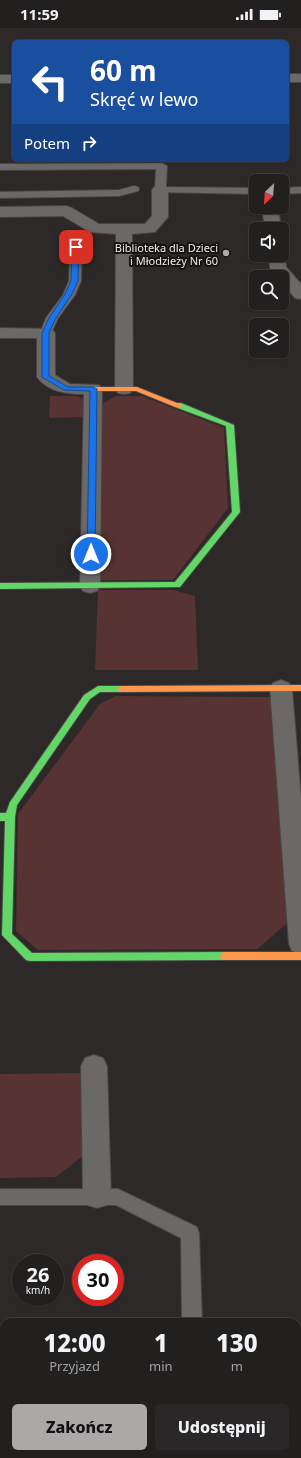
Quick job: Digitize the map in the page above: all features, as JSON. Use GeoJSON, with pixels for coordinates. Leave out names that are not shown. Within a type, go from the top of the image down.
{"type":"FeatureCollection","features":[{"type":"Feature","properties":{"kind":"street"},"geometry":{"type":"LineString","coordinates":[[0,78],[12,79]]}},
{"type":"Feature","properties":{"kind":"street"},"geometry":{"type":"LineString","coordinates":[[289,78],[301,78]]}},
{"type":"Feature","properties":{"kind":"street"},"geometry":{"type":"LineString","coordinates":[[0,212],[66,211],[96,229],[149,229],[160,217],[160,190]]}},
{"type":"Feature","properties":{"kind":"street"},"geometry":{"type":"LineString","coordinates":[[23,212],[25,195]]}},
{"type":"Feature","properties":{"kind":"street"},"geometry":{"type":"LineString","coordinates":[[124,229],[124,389]]}},
{"type":"Feature","properties":{"kind":"street"},"geometry":{"type":"LineString","coordinates":[[278,262],[278,268],[301,294]]}},
{"type":"Feature","properties":{"kind":"street"},"geometry":{"type":"LineString","coordinates":[[0,333],[46,333],[46,377],[66,389],[138,389],[230,425],[236,512],[177,585],[0,586]]}},
{"type":"Feature","properties":{"kind":"street"},"geometry":{"type":"LineString","coordinates":[[90,586],[93,389]]}},
{"type":"Feature","properties":{"kind":"street"},"geometry":{"type":"LineString","coordinates":[[301,944],[291,688],[98,689],[88,697],[13,804],[10,817],[7,935],[30,957],[301,956]]}},
{"type":"Feature","properties":{"kind":"street"},"geometry":{"type":"LineString","coordinates":[[0,817],[10,817]]}},
{"type":"Feature","properties":{"kind":"street"},"geometry":{"type":"LineString","coordinates":[[94,1066],[97,1196]]}},
{"type":"Feature","properties":{"kind":"lane"},"geometry":{"type":"LineString","coordinates":[[0,167],[162,166],[160,190],[249,190]]}},
{"type":"Feature","properties":{"kind":"lane"},"geometry":{"type":"LineString","coordinates":[[0,195],[119,192],[134,190]]}},
{"type":"Feature","properties":{"kind":"lane"},"geometry":{"type":"LineString","coordinates":[[289,191],[301,190]]}},
{"type":"Feature","properties":{"kind":"lane"},"geometry":{"type":"LineString","coordinates":[[46,333],[52,318],[69,294],[75,281],[76,247]]}},
{"type":"Feature","properties":{"kind":"lane"},"geometry":{"type":"LineString","coordinates":[[0,1197],[118,1197],[190,1233],[192,1318]]}},
{"type":"Feature","properties":{"kind":"shaded area"},"geometry":{"type":"Polygon","coordinates":[[[50,396],[77,396],[86,400],[86,417],[49,418],[50,396]]]}},
{"type":"Feature","properties":{"kind":"shaded area"},"geometry":{"type":"Polygon","coordinates":[[[116,396],[142,396],[224,428],[228,508],[173,580],[98,580],[99,406],[116,396]]]}},
{"type":"Feature","properties":{"kind":"shaded area"},"geometry":{"type":"Polygon","coordinates":[[[98,590],[173,590],[195,596],[198,670],[95,670],[98,590]]]}},
{"type":"Feature","properties":{"kind":"shaded area"},"geometry":{"type":"Polygon","coordinates":[[[115,696],[273,697],[291,920],[257,949],[38,950],[16,931],[18,814],[100,704],[115,696]]]}},
{"type":"Feature","properties":{"kind":"shaded area"},"geometry":{"type":"Polygon","coordinates":[[[83,1073],[84,1155],[56,1177],[0,1178],[0,1074],[83,1073]]]}},
{"type":"Feature","properties":{"kind":"traffic: fast"},"geometry":{"type":"LineString","coordinates":[[0,586],[177,585],[236,512],[230,425],[178,405]]}},
{"type":"Feature","properties":{"kind":"traffic: fast"},"geometry":{"type":"LineString","coordinates":[[0,817],[10,817],[13,804],[87,697],[98,689],[121,689]]}},
{"type":"Feature","properties":{"kind":"traffic: fast"},"geometry":{"type":"LineString","coordinates":[[10,817],[7,935],[30,957],[225,956]]}},
{"type":"Feature","properties":{"kind":"traffic: slow"},"geometry":{"type":"LineString","coordinates":[[93,389],[137,389],[178,405]]}},
{"type":"Feature","properties":{"kind":"traffic: slow"},"geometry":{"type":"LineString","coordinates":[[121,689],[301,688]]}},
{"type":"Feature","properties":{"kind":"traffic: slow"},"geometry":{"type":"LineString","coordinates":[[225,956],[301,956]]}},
{"type":"Feature","properties":{"kind":"place","name":"Biblioteka dla Dzieci i Młodzieży Nr 60"},"geometry":{"type":"Point","coordinates":[226,253]}},
{"type":"Feature","properties":{"kind":"route"},"geometry":{"type":"LineString","coordinates":[[76,247],[75,281],[69,294],[52,318],[46,333],[46,377],[66,389],[93,389],[91,554]]}}]}
